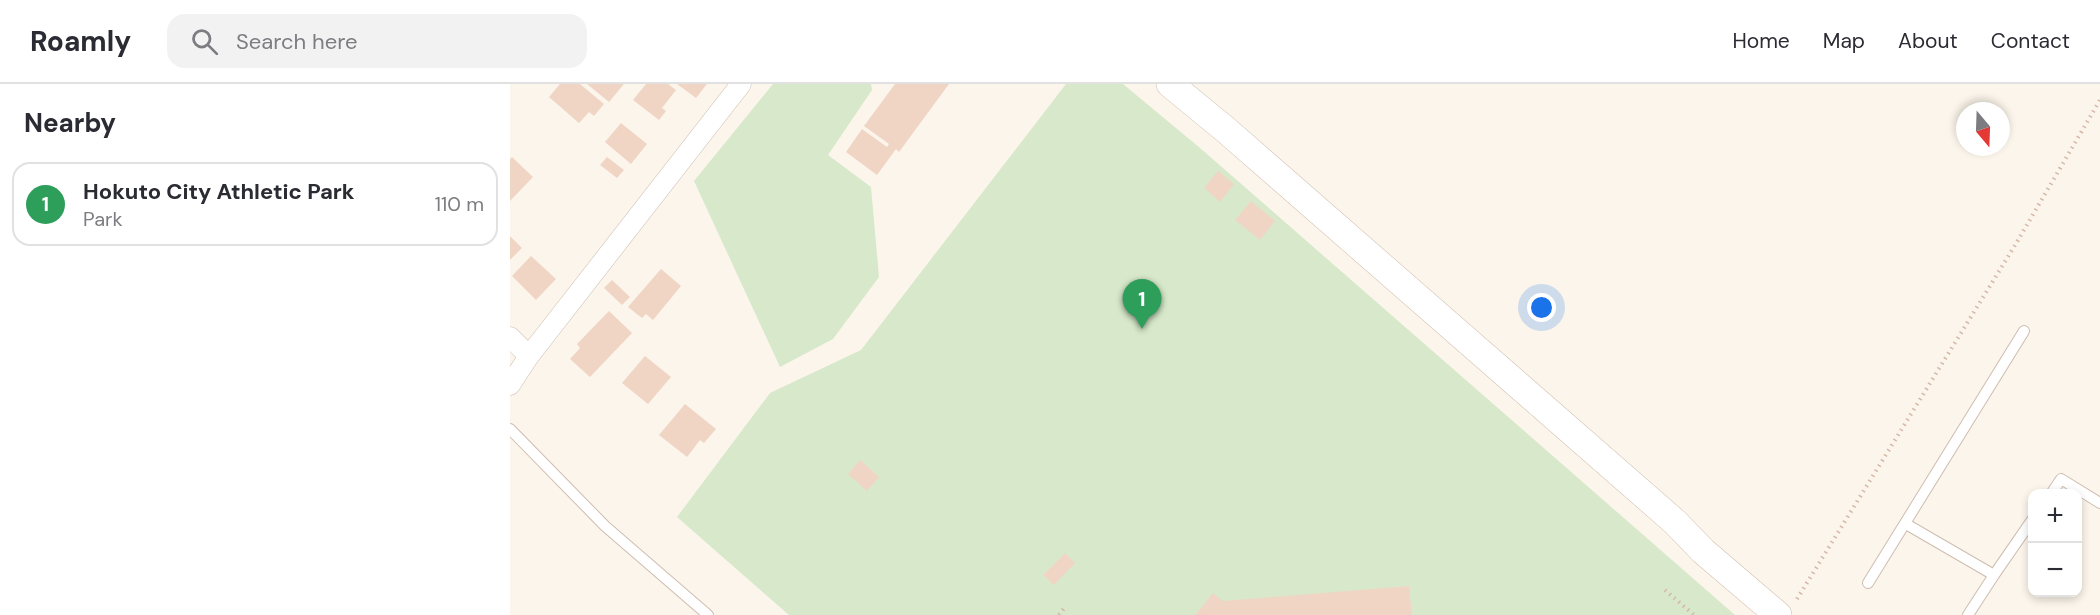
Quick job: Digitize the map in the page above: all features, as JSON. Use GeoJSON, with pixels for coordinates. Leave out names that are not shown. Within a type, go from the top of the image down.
{"type":"FeatureCollection","features":[{"type":"Feature","properties":{"kind":"street"},"geometry":{"type":"LineString","coordinates":[[510,385],[529,356],[741,84]]}},
{"type":"Feature","properties":{"kind":"street"},"geometry":{"type":"LineString","coordinates":[[1170,84],[1675,522],[1703,551],[1786,610]]}},
{"type":"Feature","properties":{"kind":"street"},"geometry":{"type":"LineString","coordinates":[[510,337],[529,356]]}},
{"type":"Feature","properties":{"kind":"lane"},"geometry":{"type":"LineString","coordinates":[[1868,583],[2024,332]]}},
{"type":"Feature","properties":{"kind":"lane"},"geometry":{"type":"LineString","coordinates":[[510,429],[605,526],[708,615]]}},
{"type":"Feature","properties":{"kind":"lane"},"geometry":{"type":"LineString","coordinates":[[2054,489],[2061,479],[2077,489]]}},
{"type":"Feature","properties":{"kind":"lane"},"geometry":{"type":"LineString","coordinates":[[2082,492],[2100,503]]}},
{"type":"Feature","properties":{"kind":"lane"},"geometry":{"type":"LineString","coordinates":[[1906,524],[1994,575]]}},
{"type":"Feature","properties":{"kind":"lane"},"geometry":{"type":"LineString","coordinates":[[1968,615],[2028,526]]}},
{"type":"Feature","properties":{"kind":"path"},"geometry":{"type":"LineString","coordinates":[[1786,610],[2014,247],[2100,100]]}},
{"type":"Feature","properties":{"kind":"path"},"geometry":{"type":"LineString","coordinates":[[1665,590],[1694,615]]}},
{"type":"Feature","properties":{"kind":"path"},"geometry":{"type":"LineString","coordinates":[[1059,615],[1065,607]]}},
{"type":"Feature","properties":{"kind":"green space"},"geometry":{"type":"Polygon","coordinates":[[[773,84],[871,84],[872,90],[828,155],[871,187],[879,277],[833,339],[780,367],[694,181],[773,84]]]}},
{"type":"Feature","properties":{"kind":"green space"},"geometry":{"type":"Polygon","coordinates":[[[1066,84],[1123,84],[1200,148],[1735,615],[789,615],[677,517],[770,393],[861,350],[1066,84]]]}},
{"type":"Feature","properties":{"kind":"building"},"geometry":{"type":"Polygon","coordinates":[[[560,84],[580,84],[604,104],[594,116],[589,112],[579,123],[549,97],[560,84]]]}},
{"type":"Feature","properties":{"kind":"building"},"geometry":{"type":"Polygon","coordinates":[[[587,84],[624,84],[609,102],[587,84]]]}},
{"type":"Feature","properties":{"kind":"building"},"geometry":{"type":"Polygon","coordinates":[[[646,84],[668,84],[676,90],[662,108],[666,111],[659,120],[633,100],[646,84]]]}},
{"type":"Feature","properties":{"kind":"building"},"geometry":{"type":"Polygon","coordinates":[[[677,84],[707,84],[696,98],[677,84]]]}},
{"type":"Feature","properties":{"kind":"building"},"geometry":{"type":"Polygon","coordinates":[[[895,84],[949,84],[899,152],[896,149],[877,175],[846,152],[862,129],[887,147],[889,144],[864,126],[895,84]]]}},
{"type":"Feature","properties":{"kind":"building"},"geometry":{"type":"Polygon","coordinates":[[[621,123],[647,144],[631,164],[605,142],[621,123]]]}},
{"type":"Feature","properties":{"kind":"building"},"geometry":{"type":"Polygon","coordinates":[[[512,157],[533,177],[510,201],[510,159],[512,157]]]}},
{"type":"Feature","properties":{"kind":"building"},"geometry":{"type":"Polygon","coordinates":[[[607,157],[624,170],[617,178],[600,165],[607,157]]]}},
{"type":"Feature","properties":{"kind":"building"},"geometry":{"type":"Polygon","coordinates":[[[1218,171],[1234,184],[1220,202],[1204,188],[1218,171]]]}},
{"type":"Feature","properties":{"kind":"building"},"geometry":{"type":"Polygon","coordinates":[[[1251,201],[1275,221],[1260,240],[1235,220],[1251,201]]]}},
{"type":"Feature","properties":{"kind":"building"},"geometry":{"type":"Polygon","coordinates":[[[510,236],[522,248],[510,260],[510,236]]]}},
{"type":"Feature","properties":{"kind":"building"},"geometry":{"type":"Polygon","coordinates":[[[531,256],[556,279],[536,300],[512,276],[531,256]]]}},
{"type":"Feature","properties":{"kind":"building"},"geometry":{"type":"Polygon","coordinates":[[[661,269],[681,286],[653,320],[646,314],[642,318],[628,307],[661,269]]]}},
{"type":"Feature","properties":{"kind":"building"},"geometry":{"type":"Polygon","coordinates":[[[612,280],[630,297],[622,305],[604,288],[612,280]]]}},
{"type":"Feature","properties":{"kind":"building"},"geometry":{"type":"Polygon","coordinates":[[[609,311],[632,333],[590,377],[570,359],[580,348],[577,344],[609,311]]]}},
{"type":"Feature","properties":{"kind":"building"},"geometry":{"type":"Polygon","coordinates":[[[645,356],[671,377],[648,404],[622,383],[645,356]]]}},
{"type":"Feature","properties":{"kind":"building"},"geometry":{"type":"Polygon","coordinates":[[[685,404],[716,429],[704,443],[700,440],[687,457],[659,435],[685,404]]]}},
{"type":"Feature","properties":{"kind":"building"},"geometry":{"type":"Polygon","coordinates":[[[860,460],[879,477],[867,491],[848,474],[860,460]]]}},
{"type":"Feature","properties":{"kind":"building"},"geometry":{"type":"Polygon","coordinates":[[[1065,553],[1075,563],[1054,585],[1043,575],[1065,553]]]}},
{"type":"Feature","properties":{"kind":"building"},"geometry":{"type":"Polygon","coordinates":[[[1409,586],[1412,615],[1195,615],[1213,593],[1223,601],[1409,586]]]}},
{"type":"Feature","properties":{"kind":"place","name":"Hokuto City Athletic Park"},"geometry":{"type":"Point","coordinates":[1142,329]}}]}
